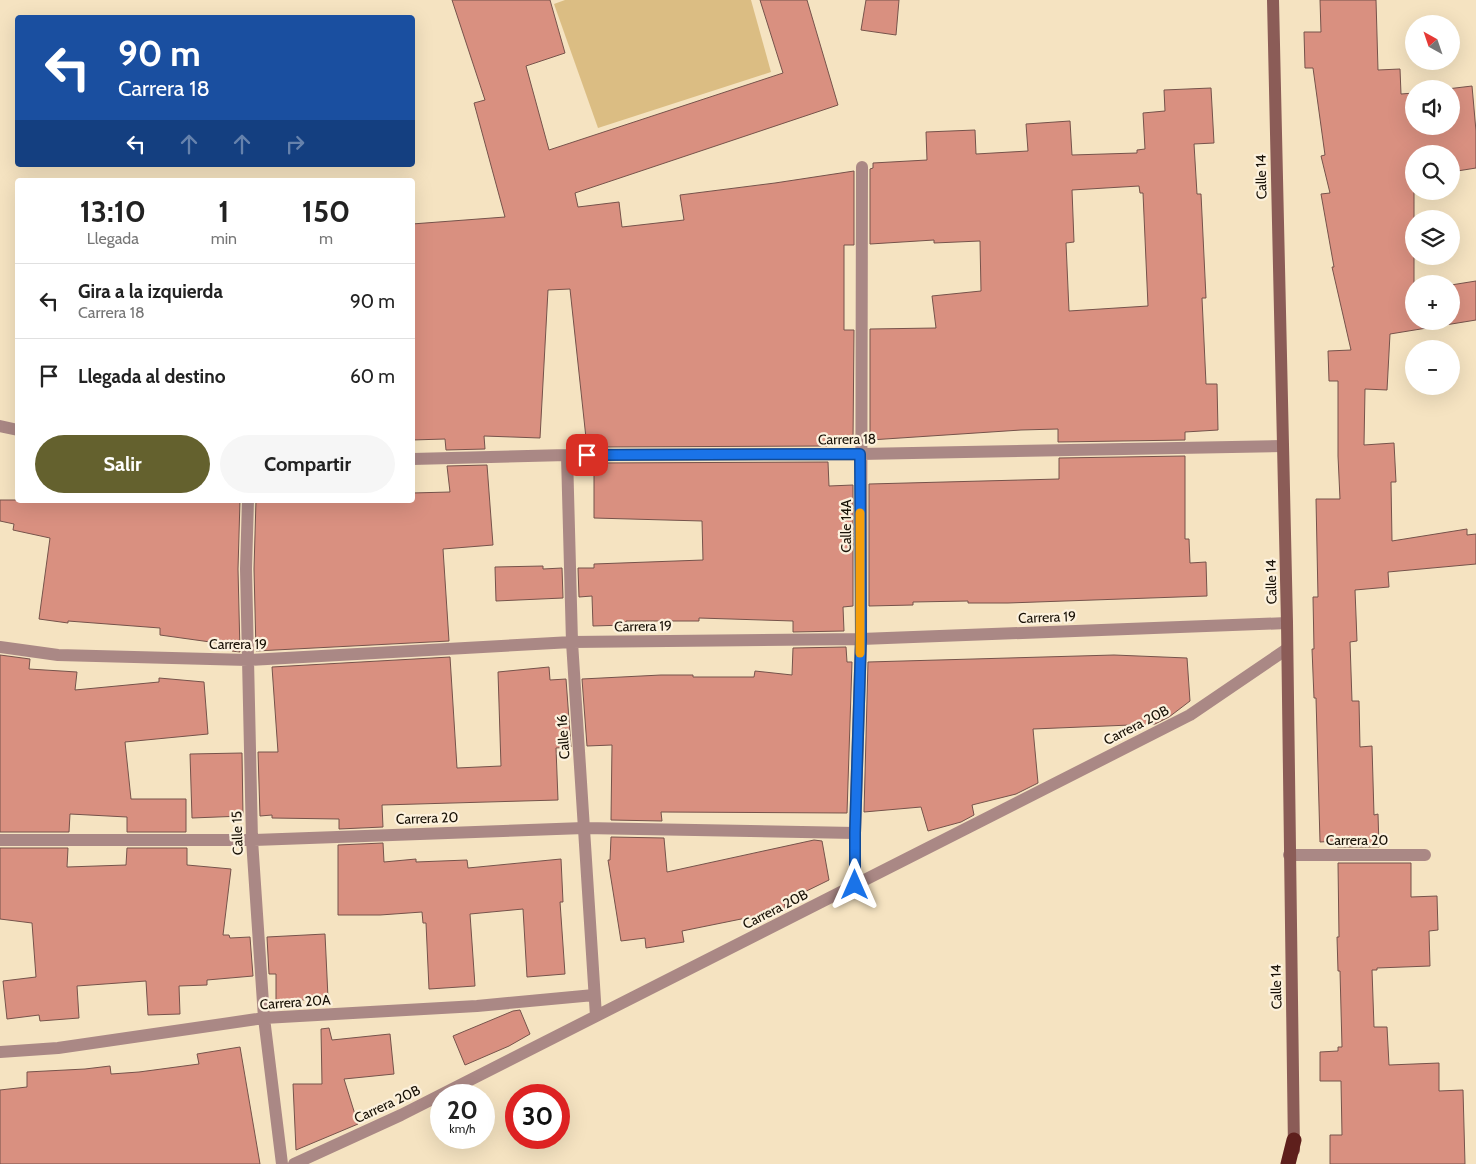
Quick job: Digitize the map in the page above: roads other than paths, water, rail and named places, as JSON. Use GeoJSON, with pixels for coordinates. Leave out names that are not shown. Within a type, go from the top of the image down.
{"type":"FeatureCollection","features":[{"type":"Feature","properties":{"kind":"highway"},"geometry":{"type":"LineString","coordinates":[[1288,1164],[1294,1140]]}},
{"type":"Feature","properties":{"kind":"street","name":"Calle 14"},"geometry":{"type":"LineString","coordinates":[[1273,0],[1287,623],[1294,1164]]}},
{"type":"Feature","properties":{"kind":"street","name":"Calle 14A"},"geometry":{"type":"LineString","coordinates":[[855,885],[861,639],[862,167]]}},
{"type":"Feature","properties":{"kind":"street"},"geometry":{"type":"LineString","coordinates":[[0,426],[15,429]]}},
{"type":"Feature","properties":{"kind":"street","name":"Carrera 18"},"geometry":{"type":"LineString","coordinates":[[415,459],[567,455],[860,454],[1282,446]]}},
{"type":"Feature","properties":{"kind":"street","name":"Calle 16"},"geometry":{"type":"LineString","coordinates":[[567,455],[572,642],[596,1016]]}},
{"type":"Feature","properties":{"kind":"street","name":"Calle 15"},"geometry":{"type":"LineString","coordinates":[[248,503],[246,569],[252,840],[264,1018],[282,1164]]}},
{"type":"Feature","properties":{"kind":"street","name":"Carrera 19"},"geometry":{"type":"LineString","coordinates":[[0,647],[58,656],[248,660],[572,642],[861,639],[1287,623]]}},
{"type":"Feature","properties":{"kind":"street","name":"Carrera 20B"},"geometry":{"type":"LineString","coordinates":[[294,1164],[400,1115],[1190,715],[1287,649]]}},
{"type":"Feature","properties":{"kind":"street","name":"Carrera 20"},"geometry":{"type":"LineString","coordinates":[[0,840],[252,840],[584,828],[855,833]]}},
{"type":"Feature","properties":{"kind":"street","name":"Carrera 20"},"geometry":{"type":"LineString","coordinates":[[1289,854],[1425,854]]}},
{"type":"Feature","properties":{"kind":"street","name":"Carrera 20A"},"geometry":{"type":"LineString","coordinates":[[0,1052],[58,1048],[264,1018],[477,1006],[594,995]]}}]}
